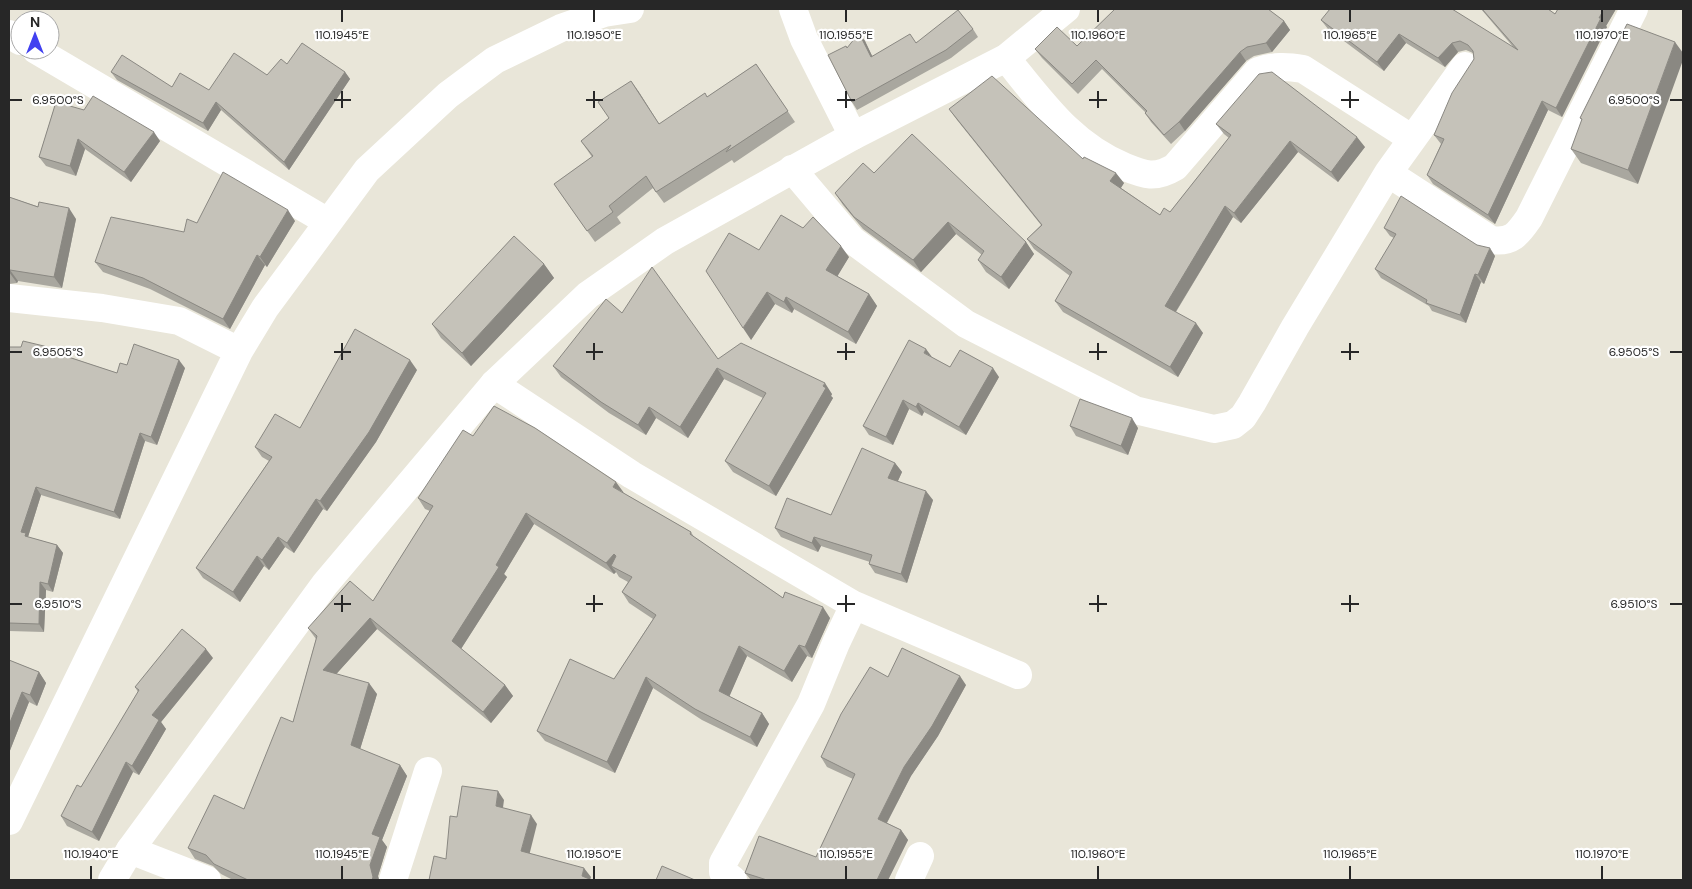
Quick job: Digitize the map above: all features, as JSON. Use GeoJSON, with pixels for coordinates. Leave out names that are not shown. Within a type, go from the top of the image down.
{"type":"FeatureCollection","features":[{"type":"Feature","properties":{"kind":"street"},"geometry":{"type":"LineString","coordinates":[[9,821],[239,351],[265,308],[367,170],[448,95],[495,60],[561,28],[604,13],[630,9]]}},
{"type":"Feature","properties":{"kind":"street"},"geometry":{"type":"LineString","coordinates":[[793,9],[804,38],[853,136]]}},
{"type":"Feature","properties":{"kind":"street"},"geometry":{"type":"LineString","coordinates":[[112,880],[130,850],[325,584],[494,384],[588,295],[665,241],[853,136],[1006,58],[1066,9]]}},
{"type":"Feature","properties":{"kind":"street"},"geometry":{"type":"LineString","coordinates":[[1388,173],[1490,240],[1509,240],[1517,235],[1529,218],[1634,9]]}},
{"type":"Feature","properties":{"kind":"street"},"geometry":{"type":"LineString","coordinates":[[1006,58],[1063,127],[1102,158],[1146,176],[1167,172],[1175,167],[1258,71],[1272,66],[1303,69],[1411,138]]}},
{"type":"Feature","properties":{"kind":"street"},"geometry":{"type":"LineString","coordinates":[[53,60],[328,222]]}},
{"type":"Feature","properties":{"kind":"street"},"geometry":{"type":"LineString","coordinates":[[792,169],[852,240],[966,324],[1135,410],[1214,429],[1233,425],[1248,410],[1295,327],[1388,173],[1411,138],[1465,66]]}},
{"type":"Feature","properties":{"kind":"street"},"geometry":{"type":"LineString","coordinates":[[9,298],[102,308],[179,321],[239,351]]}},
{"type":"Feature","properties":{"kind":"street"},"geometry":{"type":"LineString","coordinates":[[494,384],[632,475],[854,605],[1018,675]]}},
{"type":"Feature","properties":{"kind":"street"},"geometry":{"type":"LineString","coordinates":[[733,880],[723,872],[723,863],[811,704],[854,605]]}},
{"type":"Feature","properties":{"kind":"street"},"geometry":{"type":"LineString","coordinates":[[392,880],[428,770]]}},
{"type":"Feature","properties":{"kind":"street"},"geometry":{"type":"LineString","coordinates":[[130,850],[207,880]]}},
{"type":"Feature","properties":{"kind":"building"},"geometry":{"type":"Polygon","coordinates":[[[1115,9],[1268,9],[1284,21],[1266,43],[1247,47],[1240,52],[1179,122],[1164,135],[1145,113],[1147,111],[1096,60],[1072,84],[1035,49],[1057,27],[1077,46],[1115,9]]]}},
{"type":"Feature","properties":{"kind":"building"},"geometry":{"type":"Polygon","coordinates":[[[1330,9],[1452,9],[1518,50],[1482,9],[1548,9],[1555,14],[1558,9],[1604,9],[1556,108],[1542,101],[1488,215],[1427,175],[1444,139],[1434,135],[1452,93],[1474,59],[1473,51],[1468,45],[1460,41],[1452,43],[1438,58],[1399,34],[1377,62],[1321,20],[1330,9]]]}},
{"type":"Feature","properties":{"kind":"building"},"geometry":{"type":"Polygon","coordinates":[[[958,10],[973,29],[946,50],[852,102],[828,55],[846,46],[847,48],[859,33],[871,57],[910,34],[916,43],[958,10]]]}},
{"type":"Feature","properties":{"kind":"building"},"geometry":{"type":"Polygon","coordinates":[[[1627,24],[1675,42],[1628,170],[1571,149],[1582,119],[1580,118],[1627,24]]]}},
{"type":"Feature","properties":{"kind":"building"},"geometry":{"type":"Polygon","coordinates":[[[302,43],[345,72],[284,162],[216,102],[203,123],[111,72],[122,55],[172,87],[180,73],[209,90],[234,53],[267,75],[281,59],[287,64],[302,43]]]}},
{"type":"Feature","properties":{"kind":"building"},"geometry":{"type":"Polygon","coordinates":[[[756,64],[788,111],[726,152],[731,145],[656,192],[646,176],[609,206],[613,212],[587,231],[554,184],[593,156],[581,141],[609,118],[598,102],[631,81],[659,124],[705,93],[707,97],[756,64]]]}},
{"type":"Feature","properties":{"kind":"building"},"geometry":{"type":"Polygon","coordinates":[[[1272,72],[1357,137],[1331,172],[1290,141],[1234,213],[1225,206],[1165,306],[1196,323],[1170,367],[1055,301],[1072,272],[1027,239],[1042,225],[949,109],[992,76],[1083,159],[1084,157],[1116,173],[1110,181],[1160,215],[1164,208],[1170,212],[1231,135],[1216,124],[1259,74],[1272,72]]]}},
{"type":"Feature","properties":{"kind":"building"},"geometry":{"type":"Polygon","coordinates":[[[93,96],[154,132],[124,172],[78,139],[70,166],[39,157],[56,102],[84,110],[93,96]]]}},
{"type":"Feature","properties":{"kind":"building"},"geometry":{"type":"Polygon","coordinates":[[[912,134],[1026,242],[1001,277],[978,260],[984,251],[948,222],[913,260],[854,217],[835,193],[863,163],[874,173],[912,134]]]}},
{"type":"Feature","properties":{"kind":"building"},"geometry":{"type":"Polygon","coordinates":[[[223,172],[288,210],[260,257],[257,255],[223,319],[143,278],[95,262],[111,217],[184,232],[187,219],[197,223],[223,172]]]}},
{"type":"Feature","properties":{"kind":"building"},"geometry":{"type":"Polygon","coordinates":[[[1401,196],[1477,245],[1490,248],[1478,275],[1475,274],[1460,315],[1426,303],[1427,300],[1375,269],[1396,234],[1384,228],[1401,196]]]}},
{"type":"Feature","properties":{"kind":"building"},"geometry":{"type":"Polygon","coordinates":[[[9,197],[38,207],[39,202],[69,208],[54,277],[10,270],[9,272],[9,197]]]}},
{"type":"Feature","properties":{"kind":"building"},"geometry":{"type":"Polygon","coordinates":[[[781,215],[803,228],[813,217],[841,246],[826,270],[869,294],[848,332],[786,297],[784,302],[767,292],[743,328],[706,271],[729,233],[759,250],[781,215]]]}},
{"type":"Feature","properties":{"kind":"building"},"geometry":{"type":"Polygon","coordinates":[[[514,236],[544,264],[462,353],[432,324],[514,236]]]}},
{"type":"Feature","properties":{"kind":"building"},"geometry":{"type":"Polygon","coordinates":[[[652,267],[718,359],[741,343],[825,383],[823,386],[826,388],[769,486],[725,461],[766,393],[717,368],[680,427],[649,407],[638,425],[601,402],[553,366],[606,299],[622,313],[652,267]]]}},
{"type":"Feature","properties":{"kind":"building"},"geometry":{"type":"Polygon","coordinates":[[[355,329],[410,360],[369,432],[320,501],[316,499],[287,543],[278,537],[262,560],[257,556],[233,592],[196,568],[272,457],[255,447],[275,414],[300,428],[355,329]]]}},
{"type":"Feature","properties":{"kind":"building"},"geometry":{"type":"Polygon","coordinates":[[[909,340],[926,349],[924,353],[950,367],[960,350],[993,368],[959,427],[918,403],[916,407],[903,400],[886,437],[863,426],[909,340]]]}},
{"type":"Feature","properties":{"kind":"building"},"geometry":{"type":"Polygon","coordinates":[[[23,341],[48,347],[47,350],[117,373],[120,363],[127,365],[134,344],[179,360],[151,437],[140,433],[114,512],[36,487],[21,532],[26,533],[25,536],[57,545],[48,584],[40,582],[39,624],[9,623],[9,347],[21,347],[23,341]]]}},
{"type":"Feature","properties":{"kind":"building"},"geometry":{"type":"Polygon","coordinates":[[[1080,399],[1132,418],[1121,446],[1070,426],[1080,399]]]}},
{"type":"Feature","properties":{"kind":"building"},"geometry":{"type":"Polygon","coordinates":[[[494,406],[535,428],[616,482],[613,487],[691,532],[690,534],[783,598],[785,592],[823,607],[805,647],[799,645],[784,671],[739,646],[719,691],[762,713],[750,737],[695,709],[646,677],[607,762],[537,731],[570,659],[614,679],[656,615],[622,592],[632,577],[611,566],[616,556],[614,554],[606,563],[526,513],[496,565],[499,567],[452,641],[505,685],[483,712],[370,618],[323,670],[369,683],[351,745],[400,765],[372,834],[380,837],[370,865],[372,880],[248,880],[214,864],[206,855],[188,848],[214,795],[244,809],[281,717],[293,722],[317,636],[308,628],[350,581],[373,601],[433,506],[418,498],[463,430],[473,436],[494,406]]]}},
{"type":"Feature","properties":{"kind":"building"},"geometry":{"type":"Polygon","coordinates":[[[862,448],[895,463],[888,478],[926,491],[901,574],[869,564],[872,555],[814,537],[812,543],[775,528],[787,498],[831,515],[862,448]]]}},
{"type":"Feature","properties":{"kind":"building"},"geometry":{"type":"Polygon","coordinates":[[[182,629],[206,649],[152,715],[159,720],[132,766],[126,762],[92,832],[61,816],[77,785],[81,787],[139,690],[135,687],[182,629]]]}},
{"type":"Feature","properties":{"kind":"building"},"geometry":{"type":"Polygon","coordinates":[[[902,648],[960,676],[932,726],[904,767],[878,819],[901,830],[877,880],[767,880],[745,873],[759,836],[816,857],[855,774],[821,757],[841,714],[870,667],[888,677],[902,648]]]}},
{"type":"Feature","properties":{"kind":"building"},"geometry":{"type":"Polygon","coordinates":[[[9,660],[39,672],[30,695],[22,692],[9,725],[9,660]]]}},
{"type":"Feature","properties":{"kind":"building"},"geometry":{"type":"Polygon","coordinates":[[[462,786],[498,791],[496,806],[531,815],[521,851],[584,868],[582,876],[592,880],[429,880],[434,856],[446,859],[450,816],[457,817],[462,786]]]}},
{"type":"Feature","properties":{"kind":"building"},"geometry":{"type":"Polygon","coordinates":[[[662,866],[695,880],[656,880],[662,866]]]}}]}
